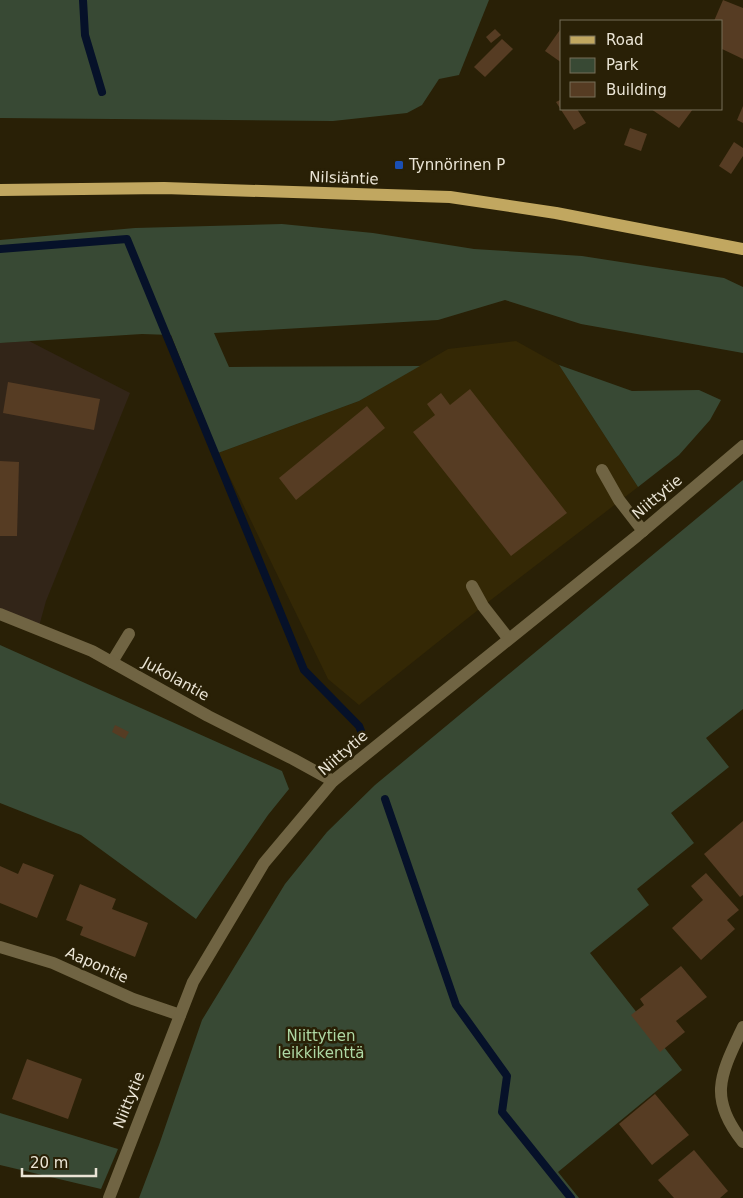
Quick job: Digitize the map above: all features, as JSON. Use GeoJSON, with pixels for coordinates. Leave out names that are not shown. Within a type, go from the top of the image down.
{"type":"FeatureCollection","features":[{"type":"Feature","properties":{"kind":"main road","name":"Nilsiäntie"},"geometry":{"type":"LineString","coordinates":[[0,190],[164,188],[450,198],[556,213],[743,249]]}},
{"type":"Feature","properties":{"kind":"street","name":"Niittytie"},"geometry":{"type":"LineString","coordinates":[[109,1198],[193,982],[264,862],[333,781],[643,531],[743,446]]}},
{"type":"Feature","properties":{"kind":"street"},"geometry":{"type":"LineString","coordinates":[[602,470],[619,500],[643,531]]}},
{"type":"Feature","properties":{"kind":"street"},"geometry":{"type":"LineString","coordinates":[[472,586],[483,606],[508,638]]}},
{"type":"Feature","properties":{"kind":"street","name":"Jukolantie"},"geometry":{"type":"LineString","coordinates":[[0,614],[92,651],[208,716],[333,781]]}},
{"type":"Feature","properties":{"kind":"street"},"geometry":{"type":"LineString","coordinates":[[112,662],[129,634]]}},
{"type":"Feature","properties":{"kind":"street","name":"Aapontie"},"geometry":{"type":"LineString","coordinates":[[0,947],[53,963],[133,999],[180,1015]]}},
{"type":"Feature","properties":{"kind":"street"},"geometry":{"type":"LineString","coordinates":[[743,1027],[730,1053],[720,1084],[722,1107],[743,1142]]}},
{"type":"Feature","properties":{"kind":"shaded area"},"geometry":{"type":"Polygon","coordinates":[[[29,341],[130,393],[46,601],[38,630],[0,614],[0,343],[29,341]]]}},
{"type":"Feature","properties":{"kind":"shaded area"},"geometry":{"type":"Polygon","coordinates":[[[516,341],[559,365],[638,487],[483,606],[359,705],[328,679],[218,453],[359,401],[448,349],[516,341]]]}},
{"type":"Feature","properties":{"kind":"green space"},"geometry":{"type":"Polygon","coordinates":[[[0,0],[489,0],[459,75],[439,79],[422,105],[407,113],[333,121],[0,118],[0,0]]]}},
{"type":"Feature","properties":{"kind":"green space"},"geometry":{"type":"Polygon","coordinates":[[[282,224],[373,233],[474,249],[582,256],[724,278],[743,287],[743,353],[581,324],[505,300],[438,320],[214,333],[229,367],[420,366],[359,401],[218,453],[171,335],[142,334],[0,343],[0,240],[135,228],[282,224]]]}},
{"type":"Feature","properties":{"kind":"green space"},"geometry":{"type":"Polygon","coordinates":[[[559,365],[632,391],[699,390],[721,400],[710,420],[679,455],[638,487],[559,365]]]}},
{"type":"Feature","properties":{"kind":"green space","name":"Niittytien leikkikenttä"},"geometry":{"type":"Polygon","coordinates":[[[743,480],[743,709],[706,738],[729,767],[671,813],[694,843],[637,889],[649,905],[590,953],[682,1070],[558,1172],[579,1198],[139,1198],[202,1020],[285,884],[327,832],[375,785],[743,480]]]}},
{"type":"Feature","properties":{"kind":"green space"},"geometry":{"type":"Polygon","coordinates":[[[0,645],[282,771],[289,789],[268,815],[196,919],[81,835],[0,803],[0,645]]]}},
{"type":"Feature","properties":{"kind":"green space"},"geometry":{"type":"Polygon","coordinates":[[[0,1113],[118,1149],[101,1189],[0,1165],[0,1113]]]}},
{"type":"Feature","properties":{"kind":"building"},"geometry":{"type":"Polygon","coordinates":[[[723,0],[743,8],[743,59],[723,49],[723,20],[714,20],[723,0]]]}},
{"type":"Feature","properties":{"kind":"building"},"geometry":{"type":"Polygon","coordinates":[[[495,29],[501,35],[491,43],[486,37],[495,29]]]}},
{"type":"Feature","properties":{"kind":"building"},"geometry":{"type":"Polygon","coordinates":[[[560,30],[560,62],[545,51],[560,30]]]}},
{"type":"Feature","properties":{"kind":"building"},"geometry":{"type":"Polygon","coordinates":[[[502,39],[513,49],[485,77],[474,67],[502,39]]]}},
{"type":"Feature","properties":{"kind":"building"},"geometry":{"type":"Polygon","coordinates":[[[560,100],[560,108],[556,102],[560,100]]]}},
{"type":"Feature","properties":{"kind":"building"},"geometry":{"type":"Polygon","coordinates":[[[743,106],[743,123],[737,120],[743,106]]]}},
{"type":"Feature","properties":{"kind":"building"},"geometry":{"type":"Polygon","coordinates":[[[561,110],[578,110],[586,123],[574,130],[561,110]]]}},
{"type":"Feature","properties":{"kind":"building"},"geometry":{"type":"Polygon","coordinates":[[[652,110],[692,110],[679,128],[652,110]]]}},
{"type":"Feature","properties":{"kind":"building"},"geometry":{"type":"Polygon","coordinates":[[[630,128],[647,134],[641,151],[624,145],[630,128]]]}},
{"type":"Feature","properties":{"kind":"building"},"geometry":{"type":"Polygon","coordinates":[[[734,142],[743,148],[743,156],[731,174],[719,166],[734,142]]]}},
{"type":"Feature","properties":{"kind":"building"},"geometry":{"type":"Polygon","coordinates":[[[8,382],[100,399],[94,430],[3,413],[8,382]]]}},
{"type":"Feature","properties":{"kind":"building"},"geometry":{"type":"Polygon","coordinates":[[[470,389],[567,513],[511,556],[413,432],[435,415],[427,404],[441,393],[450,405],[470,389]]]}},
{"type":"Feature","properties":{"kind":"building"},"geometry":{"type":"Polygon","coordinates":[[[367,406],[385,428],[296,500],[279,478],[367,406]]]}},
{"type":"Feature","properties":{"kind":"building"},"geometry":{"type":"Polygon","coordinates":[[[0,461],[19,462],[17,536],[0,536],[0,461]]]}},
{"type":"Feature","properties":{"kind":"building"},"geometry":{"type":"Polygon","coordinates":[[[115,725],[129,732],[125,739],[112,732],[115,725]]]}},
{"type":"Feature","properties":{"kind":"building"},"geometry":{"type":"Polygon","coordinates":[[[743,821],[743,895],[740,897],[704,854],[743,821]]]}},
{"type":"Feature","properties":{"kind":"building"},"geometry":{"type":"Polygon","coordinates":[[[23,863],[54,875],[37,918],[0,903],[0,866],[18,874],[23,863]]]}},
{"type":"Feature","properties":{"kind":"building"},"geometry":{"type":"Polygon","coordinates":[[[706,873],[739,910],[727,920],[735,929],[701,960],[672,928],[703,900],[691,886],[706,873]]]}},
{"type":"Feature","properties":{"kind":"building"},"geometry":{"type":"Polygon","coordinates":[[[80,884],[116,899],[112,909],[148,923],[135,957],[80,935],[83,927],[66,920],[80,884]]]}},
{"type":"Feature","properties":{"kind":"building"},"geometry":{"type":"Polygon","coordinates":[[[681,966],[707,997],[676,1021],[685,1032],[660,1052],[631,1015],[644,1005],[640,999],[681,966]]]}},
{"type":"Feature","properties":{"kind":"building"},"geometry":{"type":"Polygon","coordinates":[[[27,1059],[82,1079],[68,1119],[12,1099],[27,1059]]]}},
{"type":"Feature","properties":{"kind":"building"},"geometry":{"type":"Polygon","coordinates":[[[655,1094],[689,1135],[652,1165],[619,1124],[655,1094]]]}},
{"type":"Feature","properties":{"kind":"building"},"geometry":{"type":"Polygon","coordinates":[[[694,1150],[728,1191],[720,1198],[674,1198],[658,1180],[694,1150]]]}},
{"type":"Feature","properties":{"kind":"waterway"},"geometry":{"type":"LineString","coordinates":[[83,0],[85,35],[102,92]]}},
{"type":"Feature","properties":{"kind":"waterway"},"geometry":{"type":"LineString","coordinates":[[0,249],[127,239],[304,670],[359,726],[361,731]]}},
{"type":"Feature","properties":{"kind":"waterway"},"geometry":{"type":"LineString","coordinates":[[385,799],[456,1005],[507,1076],[502,1112],[571,1198]]}},
{"type":"Feature","properties":{"kind":"place","name":"Tynnörinen P"},"geometry":{"type":"Point","coordinates":[399,165]}}]}
